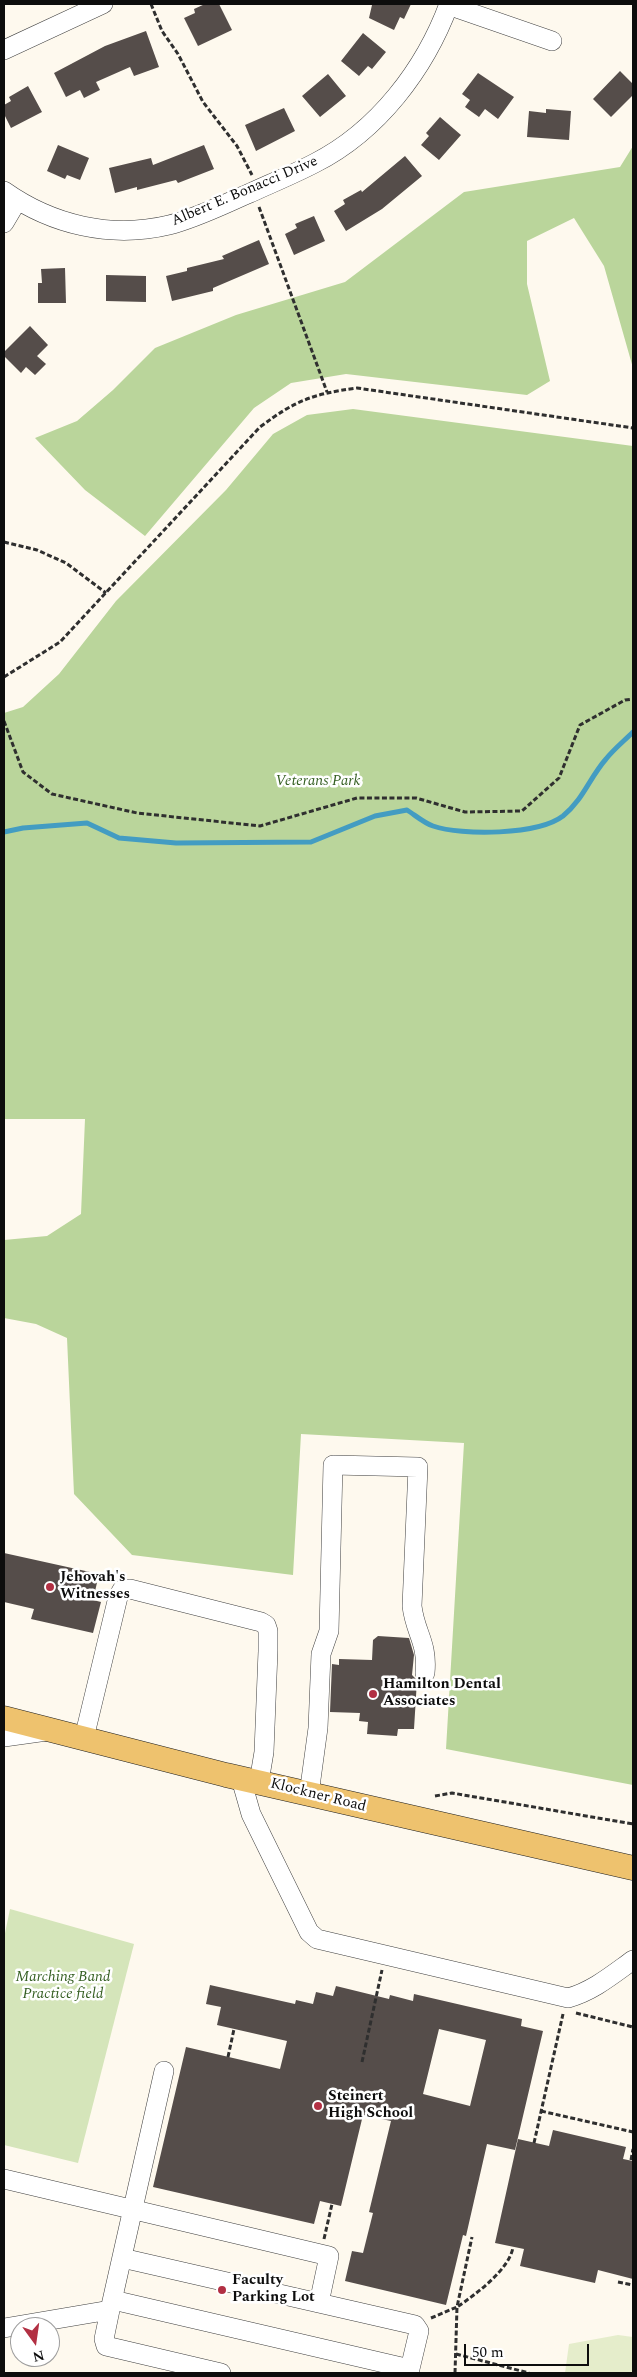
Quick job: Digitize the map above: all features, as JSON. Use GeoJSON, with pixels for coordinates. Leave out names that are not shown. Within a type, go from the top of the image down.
{"type":"FeatureCollection","features":[{"type":"Feature","properties":{"kind":"main road","name":"Klockner Road"},"geometry":{"type":"LineString","coordinates":[[4,1718],[250,1780],[633,1868]]}},
{"type":"Feature","properties":{"kind":"street"},"geometry":{"type":"LineString","coordinates":[[4,50],[103,4]]}},
{"type":"Feature","properties":{"kind":"street"},"geometry":{"type":"LineString","coordinates":[[448,5],[552,41]]}},
{"type":"Feature","properties":{"kind":"street","name":"Albert E. Bonacci Drive"},"geometry":{"type":"LineString","coordinates":[[11,196],[51,218],[74,225],[104,230],[139,230],[169,225],[196,216],[256,190],[316,163],[346,143],[374,120],[398,94],[419,66],[434,39],[448,5]]}},
{"type":"Feature","properties":{"kind":"street"},"geometry":{"type":"LineString","coordinates":[[4,223],[11,196]]}},
{"type":"Feature","properties":{"kind":"street"},"geometry":{"type":"LineString","coordinates":[[309,1794],[318,1728],[321,1654],[329,1631],[333,1465],[418,1467],[412,1606],[413,1616],[426,1650],[425,1673]]}},
{"type":"Feature","properties":{"kind":"street"},"geometry":{"type":"LineString","coordinates":[[84,1738],[118,1597],[122,1590],[130,1589],[261,1622],[266,1625],[268,1631],[264,1752],[250,1780],[251,1814],[309,1932],[316,1939],[566,2004],[598,1986],[633,1960]]}},
{"type":"Feature","properties":{"kind":"street"},"geometry":{"type":"LineString","coordinates":[[4,1737],[54,1730]]}},
{"type":"Feature","properties":{"kind":"street"},"geometry":{"type":"LineString","coordinates":[[164,2071],[104,2340],[106,2346],[221,2373]]}},
{"type":"Feature","properties":{"kind":"street"},"geometry":{"type":"LineString","coordinates":[[4,2179],[329,2256],[319,2303]]}},
{"type":"Feature","properties":{"kind":"street"},"geometry":{"type":"LineString","coordinates":[[4,2328],[111,2305],[410,2371],[419,2331],[415,2324],[122,2258]]}},
{"type":"Feature","properties":{"kind":"path"},"geometry":{"type":"LineString","coordinates":[[151,4],[162,31],[178,54],[203,102],[237,146],[249,166],[259,209],[327,392]]}},
{"type":"Feature","properties":{"kind":"path"},"geometry":{"type":"LineString","coordinates":[[4,677],[60,642],[260,427],[286,407],[327,392],[357,388],[633,428]]}},
{"type":"Feature","properties":{"kind":"path"},"geometry":{"type":"LineString","coordinates":[[4,542],[37,550],[66,563],[106,593]]}},
{"type":"Feature","properties":{"kind":"path"},"geometry":{"type":"LineString","coordinates":[[4,721],[23,772],[52,794],[137,813],[260,826],[357,798],[416,798],[465,812],[522,811],[559,778],[580,724],[625,700],[633,699]]}},
{"type":"Feature","properties":{"kind":"path"},"geometry":{"type":"LineString","coordinates":[[434,1796],[452,1793],[633,1824]]}},
{"type":"Feature","properties":{"kind":"path"},"geometry":{"type":"LineString","coordinates":[[362,2062],[383,1967]]}},
{"type":"Feature","properties":{"kind":"path"},"geometry":{"type":"LineString","coordinates":[[534,2143],[566,2004],[633,2027]]}},
{"type":"Feature","properties":{"kind":"path"},"geometry":{"type":"LineString","coordinates":[[228,2057],[234,2029]]}},
{"type":"Feature","properties":{"kind":"path"},"geometry":{"type":"LineString","coordinates":[[541,2111],[633,2132]]}},
{"type":"Feature","properties":{"kind":"path"},"geometry":{"type":"LineString","coordinates":[[631,2160],[633,2149]]}},
{"type":"Feature","properties":{"kind":"path"},"geometry":{"type":"LineString","coordinates":[[320,2254],[332,2204]]}},
{"type":"Feature","properties":{"kind":"path"},"geometry":{"type":"LineString","coordinates":[[455,2373],[456,2307],[472,2237]]}},
{"type":"Feature","properties":{"kind":"path"},"geometry":{"type":"LineString","coordinates":[[415,2324],[456,2307],[475,2295],[512,2255],[513,2247]]}},
{"type":"Feature","properties":{"kind":"path"},"geometry":{"type":"LineString","coordinates":[[618,2282],[633,2285]]}},
{"type":"Feature","properties":{"kind":"path"},"geometry":{"type":"LineString","coordinates":[[456,2354],[528,2373]]}},
{"type":"Feature","properties":{"kind":"green space"},"geometry":{"type":"Polygon","coordinates":[[[633,146],[633,368],[604,266],[574,218],[527,241],[527,284],[550,381],[527,395],[346,374],[291,383],[254,408],[145,536],[85,490],[35,438],[77,421],[113,390],[155,348],[236,315],[345,282],[464,192],[620,167],[633,146]]]}},
{"type":"Feature","properties":{"kind":"green space","name":"Veterans Park"},"geometry":{"type":"Polygon","coordinates":[[[353,409],[633,446],[633,1785],[446,1749],[464,1443],[301,1434],[293,1575],[132,1555],[74,1494],[67,1338],[36,1324],[4,1318],[4,1240],[47,1236],[81,1214],[85,1119],[4,1119],[4,713],[23,707],[59,674],[116,601],[226,490],[273,434],[307,415],[353,409]]]}},
{"type":"Feature","properties":{"kind":"green space","name":"Marching Band Practice field"},"geometry":{"type":"Polygon","coordinates":[[[10,1909],[134,1944],[78,2163],[4,2145],[4,1938],[10,1909]]]}},
{"type":"Feature","properties":{"kind":"green space"},"geometry":{"type":"Polygon","coordinates":[[[618,2335],[633,2337],[633,2373],[565,2373],[569,2344],[618,2335]]]}},
{"type":"Feature","properties":{"kind":"building"},"geometry":{"type":"Polygon","coordinates":[[[205,4],[219,4],[232,30],[198,46],[184,18],[195,13],[194,9],[205,4]]]}},
{"type":"Feature","properties":{"kind":"building"},"geometry":{"type":"Polygon","coordinates":[[[369,4],[411,4],[404,19],[400,17],[394,30],[369,18],[372,5],[369,4]]]}},
{"type":"Feature","properties":{"kind":"building"},"geometry":{"type":"Polygon","coordinates":[[[146,31],[159,67],[134,76],[130,67],[96,82],[100,90],[84,98],[80,90],[66,97],[54,73],[105,46],[146,31]]]}},
{"type":"Feature","properties":{"kind":"building"},"geometry":{"type":"Polygon","coordinates":[[[363,33],[386,52],[372,69],[368,66],[359,76],[341,61],[363,33]]]}},
{"type":"Feature","properties":{"kind":"building"},"geometry":{"type":"Polygon","coordinates":[[[620,71],[633,84],[633,95],[611,117],[593,99],[620,71]]]}},
{"type":"Feature","properties":{"kind":"building"},"geometry":{"type":"Polygon","coordinates":[[[478,73],[514,97],[498,119],[485,109],[479,117],[465,107],[470,100],[462,94],[478,73]]]}},
{"type":"Feature","properties":{"kind":"building"},"geometry":{"type":"Polygon","coordinates":[[[328,74],[346,96],[320,117],[302,96],[328,74]]]}},
{"type":"Feature","properties":{"kind":"building"},"geometry":{"type":"Polygon","coordinates":[[[28,86],[42,112],[11,128],[4,114],[4,105],[11,101],[9,97],[28,86]]]}},
{"type":"Feature","properties":{"kind":"building"},"geometry":{"type":"Polygon","coordinates":[[[284,108],[295,131],[256,151],[245,125],[284,108]]]}},
{"type":"Feature","properties":{"kind":"building"},"geometry":{"type":"Polygon","coordinates":[[[546,109],[571,111],[569,140],[527,137],[529,111],[546,113],[546,109]]]}},
{"type":"Feature","properties":{"kind":"building"},"geometry":{"type":"Polygon","coordinates":[[[440,117],[461,135],[439,160],[421,145],[429,136],[426,133],[440,117]]]}},
{"type":"Feature","properties":{"kind":"building"},"geometry":{"type":"Polygon","coordinates":[[[58,145],[89,158],[80,180],[67,175],[65,179],[47,171],[58,145]]]}},
{"type":"Feature","properties":{"kind":"building"},"geometry":{"type":"Polygon","coordinates":[[[204,145],[214,169],[178,183],[176,180],[137,190],[137,187],[115,193],[109,168],[151,158],[153,165],[204,145]]]}},
{"type":"Feature","properties":{"kind":"building"},"geometry":{"type":"Polygon","coordinates":[[[405,156],[422,176],[382,209],[346,231],[334,211],[345,204],[343,200],[361,190],[362,192],[405,156]]]}},
{"type":"Feature","properties":{"kind":"building"},"geometry":{"type":"Polygon","coordinates":[[[314,216],[325,241],[294,255],[285,234],[297,228],[295,224],[314,216]]]}},
{"type":"Feature","properties":{"kind":"building"},"geometry":{"type":"Polygon","coordinates":[[[259,240],[269,264],[213,288],[213,291],[172,301],[166,276],[187,271],[187,268],[224,259],[222,256],[259,240]]]}},
{"type":"Feature","properties":{"kind":"building"},"geometry":{"type":"Polygon","coordinates":[[[65,268],[66,303],[38,303],[38,283],[42,283],[41,269],[65,268]]]}},
{"type":"Feature","properties":{"kind":"building"},"geometry":{"type":"Polygon","coordinates":[[[106,275],[146,276],[146,302],[106,301],[106,275]]]}},
{"type":"Feature","properties":{"kind":"building"},"geometry":{"type":"Polygon","coordinates":[[[30,326],[48,345],[37,356],[46,364],[35,375],[26,367],[21,373],[4,356],[4,352],[30,326]]]}},
{"type":"Feature","properties":{"kind":"building","name":"Jehovah's Witnesses"},"geometry":{"type":"Polygon","coordinates":[[[4,1553],[99,1574],[93,1600],[101,1602],[93,1633],[31,1619],[34,1609],[4,1602],[4,1553]]]}},
{"type":"Feature","properties":{"kind":"building","name":"Hamilton Dental Associates"},"geometry":{"type":"Polygon","coordinates":[[[378,1636],[409,1638],[414,1655],[412,1675],[417,1680],[414,1729],[398,1729],[397,1736],[367,1734],[368,1722],[359,1721],[360,1713],[330,1712],[332,1664],[339,1665],[339,1659],[372,1660],[373,1640],[378,1636]]]}},
{"type":"Feature","properties":{"kind":"building"},"geometry":{"type":"Polygon","coordinates":[[[210,1985],[295,2004],[296,2000],[313,2004],[316,1992],[333,1996],[336,1986],[389,1999],[390,1995],[413,2001],[414,1994],[522,2019],[521,2026],[543,2031],[515,2150],[487,2144],[466,2236],[463,2235],[446,2305],[345,2281],[352,2251],[363,2253],[373,2213],[369,2212],[391,2121],[363,2115],[341,2206],[320,2201],[314,2224],[153,2187],[186,2047],[280,2069],[287,2041],[217,2025],[221,2007],[206,2004],[210,1985]],[[439,2029],[423,2094],[470,2106],[486,2040],[439,2029]]]}},
{"type":"Feature","properties":{"kind":"building"},"geometry":{"type":"Polygon","coordinates":[[[553,2130],[626,2147],[623,2159],[633,2161],[633,2279],[598,2270],[595,2283],[520,2266],[524,2249],[495,2243],[518,2139],[549,2146],[553,2130]]]}},
{"type":"Feature","properties":{"kind":"waterway"},"geometry":{"type":"LineString","coordinates":[[4,832],[23,828],[87,823],[119,838],[176,843],[311,842],[375,816],[407,810],[430,825],[446,829],[480,832],[519,830],[551,822],[570,810],[606,759],[633,732]]}},
{"type":"Feature","properties":{"kind":"place","name":"Jehovah's Witnesses"},"geometry":{"type":"Point","coordinates":[50,1587]}},
{"type":"Feature","properties":{"kind":"place","name":"Hamilton Dental Associates"},"geometry":{"type":"Point","coordinates":[373,1694]}},
{"type":"Feature","properties":{"kind":"place","name":"Steinert High School"},"geometry":{"type":"Point","coordinates":[318,2106]}},
{"type":"Feature","properties":{"kind":"place","name":"Faculty Parking Lot"},"geometry":{"type":"Point","coordinates":[222,2290]}}]}
